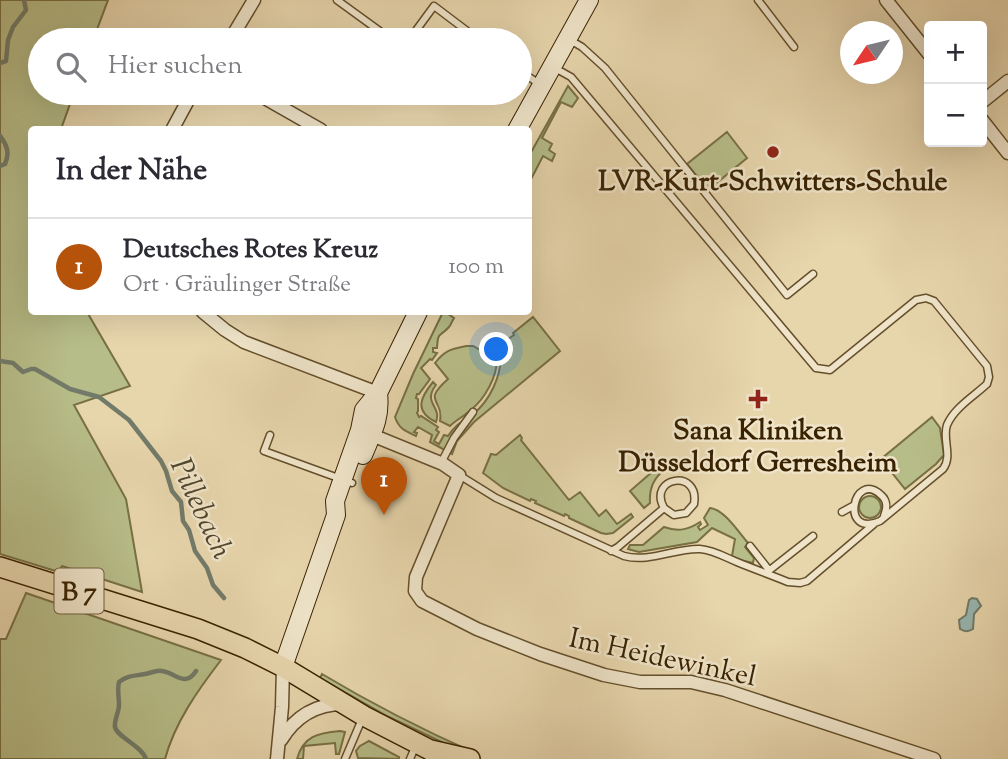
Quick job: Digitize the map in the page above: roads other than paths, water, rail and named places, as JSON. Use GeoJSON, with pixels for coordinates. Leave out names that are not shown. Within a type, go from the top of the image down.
{"type":"FeatureCollection","features":[{"type":"Feature","properties":{"kind":"main road"},"geometry":{"type":"LineString","coordinates":[[532,103],[589,0]]}},
{"type":"Feature","properties":{"kind":"main road"},"geometry":{"type":"LineString","coordinates":[[519,126],[531,105]]}},
{"type":"Feature","properties":{"kind":"main road"},"geometry":{"type":"LineString","coordinates":[[283,667],[336,515],[344,507],[348,481],[366,433],[376,424],[380,407],[378,393],[417,315]]}},
{"type":"Feature","properties":{"kind":"main road","name":"B 7"},"geometry":{"type":"LineString","coordinates":[[0,567],[198,629],[245,648],[283,667],[424,753],[470,759]]}},
{"type":"Feature","properties":{"kind":"street"},"geometry":{"type":"LineString","coordinates":[[237,28],[254,0]]}},
{"type":"Feature","properties":{"kind":"street"},"geometry":{"type":"LineString","coordinates":[[886,0],[924,48]]}},
{"type":"Feature","properties":{"kind":"street"},"geometry":{"type":"LineString","coordinates":[[987,98],[1008,81]]}},
{"type":"Feature","properties":{"kind":"street"},"geometry":{"type":"LineString","coordinates":[[174,126],[186,105]]}},
{"type":"Feature","properties":{"kind":"street"},"geometry":{"type":"LineString","coordinates":[[278,105],[314,126]]}},
{"type":"Feature","properties":{"kind":"street"},"geometry":{"type":"LineString","coordinates":[[987,126],[1008,153]]}},
{"type":"Feature","properties":{"kind":"street"},"geometry":{"type":"LineString","coordinates":[[207,315],[244,342],[378,393]]}},
{"type":"Feature","properties":{"kind":"street"},"geometry":{"type":"LineString","coordinates":[[366,433],[441,463],[459,475]]}},
{"type":"Feature","properties":{"kind":"street","name":"Im Heidewinkel"},"geometry":{"type":"LineString","coordinates":[[459,475],[416,577],[415,592],[422,601],[477,629],[540,654],[604,674],[640,682],[691,682],[725,690],[934,759]]}},
{"type":"Feature","properties":{"kind":"street"},"geometry":{"type":"LineString","coordinates":[[277,759],[283,667]]}},
{"type":"Feature","properties":{"kind":"street"},"geometry":{"type":"LineString","coordinates":[[278,743],[293,723],[307,713],[331,704],[344,704]]}},
{"type":"Feature","properties":{"kind":"lane"},"geometry":{"type":"LineString","coordinates":[[337,0],[376,28]]}},
{"type":"Feature","properties":{"kind":"lane"},"geometry":{"type":"LineString","coordinates":[[758,0],[794,47]]}},
{"type":"Feature","properties":{"kind":"lane"},"geometry":{"type":"LineString","coordinates":[[418,28],[435,6],[462,28]]}},
{"type":"Feature","properties":{"kind":"lane"},"geometry":{"type":"LineString","coordinates":[[567,38],[582,47],[605,68],[787,295],[813,274]]}},
{"type":"Feature","properties":{"kind":"lane"},"geometry":{"type":"LineString","coordinates":[[459,475],[496,498],[631,558],[703,550],[788,582],[800,583],[807,581],[946,465],[948,424],[956,411],[987,384],[989,377],[987,366],[934,301],[926,298],[916,300],[830,370],[816,368],[571,78],[552,66]]}},
{"type":"Feature","properties":{"kind":"lane"},"geometry":{"type":"LineString","coordinates":[[532,79],[542,85]]}},
{"type":"Feature","properties":{"kind":"lane"},"geometry":{"type":"LineString","coordinates":[[441,463],[454,438],[473,412]]}},
{"type":"Feature","properties":{"kind":"lane"},"geometry":{"type":"LineString","coordinates":[[271,435],[264,452],[348,481]]}},
{"type":"Feature","properties":{"kind":"lane"},"geometry":{"type":"LineString","coordinates":[[680,480],[691,486],[695,497],[691,509],[681,515],[674,515],[664,508],[661,492],[668,483],[680,480]]}},
{"type":"Feature","properties":{"kind":"lane"},"geometry":{"type":"LineString","coordinates":[[874,524],[856,517],[853,506],[860,493],[873,490],[884,497],[887,510],[884,516]]}},
{"type":"Feature","properties":{"kind":"lane"},"geometry":{"type":"LineString","coordinates":[[842,512],[853,506]]}},
{"type":"Feature","properties":{"kind":"lane"},"geometry":{"type":"LineString","coordinates":[[611,551],[664,508]]}},
{"type":"Feature","properties":{"kind":"lane"},"geometry":{"type":"LineString","coordinates":[[767,572],[813,536]]}},
{"type":"Feature","properties":{"kind":"lane"},"geometry":{"type":"LineString","coordinates":[[750,546],[767,572]]}},
{"type":"Feature","properties":{"kind":"lane"},"geometry":{"type":"LineString","coordinates":[[345,759],[364,716]]}},
{"type":"Feature","properties":{"kind":"water"},"geometry":{"type":"Polygon","coordinates":[[[977,599],[981,606],[974,614],[973,629],[965,631],[960,629],[959,620],[966,615],[969,600],[977,599]]]}},
{"type":"Feature","properties":{"kind":"waterway","name":"Pillebach"},"geometry":{"type":"LineString","coordinates":[[0,63],[6,61],[8,40],[13,27],[26,10],[24,0]]}},
{"type":"Feature","properties":{"kind":"waterway","name":"Pillebach"},"geometry":{"type":"LineString","coordinates":[[0,136],[7,153],[5,164],[0,166]]}},
{"type":"Feature","properties":{"kind":"waterway","name":"Pillebach"},"geometry":{"type":"LineString","coordinates":[[0,361],[13,363],[23,372],[35,369],[70,389],[99,397],[129,420],[161,461],[172,491],[181,502],[183,521],[189,530],[195,551],[207,568],[213,585],[224,598]]}},
{"type":"Feature","properties":{"kind":"waterway","name":"Pillebach"},"geometry":{"type":"LineString","coordinates":[[146,759],[115,727],[119,708],[119,682],[158,671],[184,679],[196,671]]}},
{"type":"Feature","properties":{"kind":"place","name":"LVR-Kurt-Schwitters-Schule"},"geometry":{"type":"Point","coordinates":[773,152]}},
{"type":"Feature","properties":{"kind":"place","name":"Sana Kliniken Düsseldorf Gerresheim"},"geometry":{"type":"Point","coordinates":[758,399]}},
{"type":"Feature","properties":{"kind":"place","name":"Deutsches Rotes Kreuz"},"geometry":{"type":"Point","coordinates":[384,515]}}]}
